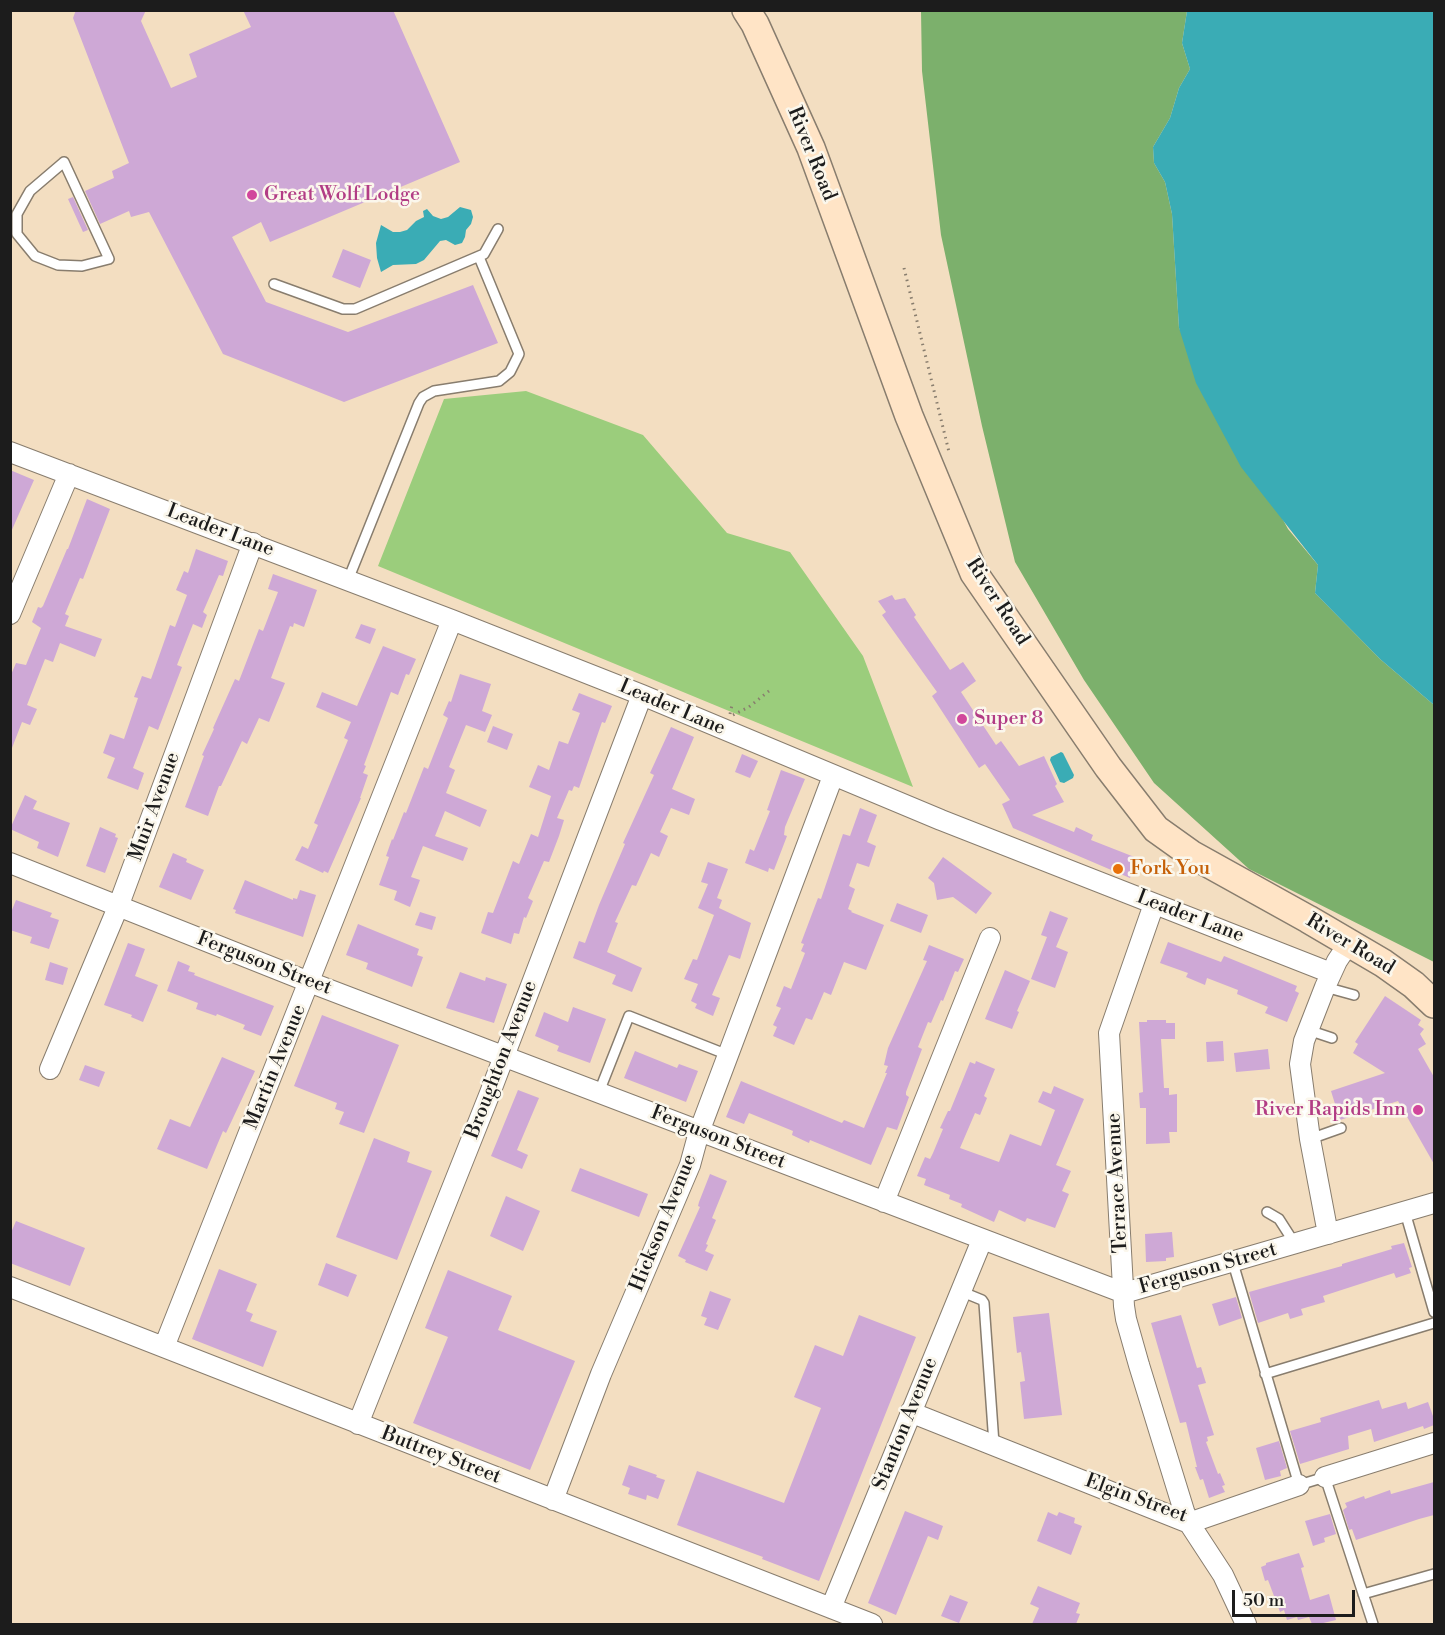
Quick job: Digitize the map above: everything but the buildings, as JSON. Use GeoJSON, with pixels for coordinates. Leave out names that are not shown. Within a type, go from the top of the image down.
{"type":"FeatureCollection","features":[{"type":"Feature","properties":{"kind":"main road","name":"River Road"},"geometry":{"type":"LineString","coordinates":[[746,10],[755,24],[811,148],[909,416],[974,573],[1108,767],[1155,829],[1191,854],[1349,943],[1406,980],[1434,1004]]}},
{"type":"Feature","properties":{"kind":"street","name":"Leader Lane"},"geometry":{"type":"LineString","coordinates":[[10,452],[253,543],[642,695],[833,776],[1154,903],[1328,980]]}},
{"type":"Feature","properties":{"kind":"street"},"geometry":{"type":"LineString","coordinates":[[10,614],[69,474]]}},
{"type":"Feature","properties":{"kind":"street","name":"Muir Avenue"},"geometry":{"type":"LineString","coordinates":[[50,1069],[117,906],[253,543]]}},
{"type":"Feature","properties":{"kind":"street","name":"Martin Avenue"},"geometry":{"type":"LineString","coordinates":[[164,1347],[452,620]]}},
{"type":"Feature","properties":{"kind":"street","name":"Broughton Avenue"},"geometry":{"type":"LineString","coordinates":[[358,1424],[504,1055],[642,695]]}},
{"type":"Feature","properties":{"kind":"street","name":"Hickson Avenue"},"geometry":{"type":"LineString","coordinates":[[554,1500],[601,1374],[690,1165],[699,1132],[833,776]]}},
{"type":"Feature","properties":{"kind":"street","name":"Ferguson Street"},"geometry":{"type":"LineString","coordinates":[[10,863],[309,982],[1124,1293],[1434,1203]]}},
{"type":"Feature","properties":{"kind":"street","name":"Terrace Avenue"},"geometry":{"type":"LineString","coordinates":[[1154,903],[1109,1033],[1126,1319],[1178,1493],[1189,1522],[1223,1575],[1246,1624]]}},
{"type":"Feature","properties":{"kind":"street"},"geometry":{"type":"LineString","coordinates":[[884,1202],[990,938]]}},
{"type":"Feature","properties":{"kind":"street"},"geometry":{"type":"LineString","coordinates":[[1328,1234],[1310,1139],[1300,1064],[1301,1050],[1328,980],[1349,943]]}},
{"type":"Feature","properties":{"kind":"street","name":"Stanton Avenue"},"geometry":{"type":"LineString","coordinates":[[831,1608],[982,1240]]}},
{"type":"Feature","properties":{"kind":"street","name":"Buttrey Street"},"geometry":{"type":"LineString","coordinates":[[10,1287],[872,1624]]}},
{"type":"Feature","properties":{"kind":"street","name":"Elgin Street"},"geometry":{"type":"LineString","coordinates":[[910,1412],[1189,1522],[1299,1485]]}},
{"type":"Feature","properties":{"kind":"street","name":"Elgin Street"},"geometry":{"type":"LineString","coordinates":[[1325,1477],[1434,1443]]}},
{"type":"Feature","properties":{"kind":"lane"},"geometry":{"type":"LineString","coordinates":[[64,162],[109,259],[82,266],[58,265],[35,256],[14,232],[18,214],[30,191],[64,162]]}},
{"type":"Feature","properties":{"kind":"lane"},"geometry":{"type":"LineString","coordinates":[[274,284],[343,309],[355,309],[479,257],[488,250],[498,229]]}},
{"type":"Feature","properties":{"kind":"lane"},"geometry":{"type":"LineString","coordinates":[[348,580],[423,397],[434,391],[499,381],[510,372],[519,354],[479,257]]}},
{"type":"Feature","properties":{"kind":"lane"},"geometry":{"type":"LineString","coordinates":[[1328,980],[1354,995]]}},
{"type":"Feature","properties":{"kind":"lane"},"geometry":{"type":"LineString","coordinates":[[599,1092],[629,1016],[728,1055]]}},
{"type":"Feature","properties":{"kind":"lane"},"geometry":{"type":"LineString","coordinates":[[1308,1030],[1332,1038]]}},
{"type":"Feature","properties":{"kind":"lane"},"geometry":{"type":"LineString","coordinates":[[1310,1139],[1341,1128]]}},
{"type":"Feature","properties":{"kind":"lane"},"geometry":{"type":"LineString","coordinates":[[1267,1212],[1276,1216],[1295,1244]]}},
{"type":"Feature","properties":{"kind":"lane"},"geometry":{"type":"LineString","coordinates":[[1405,1212],[1434,1312]]}},
{"type":"Feature","properties":{"kind":"lane"},"geometry":{"type":"LineString","coordinates":[[1233,1263],[1299,1485]]}},
{"type":"Feature","properties":{"kind":"lane"},"geometry":{"type":"LineString","coordinates":[[960,1291],[984,1303],[994,1445]]}},
{"type":"Feature","properties":{"kind":"lane"},"geometry":{"type":"LineString","coordinates":[[1265,1374],[1434,1323]]}},
{"type":"Feature","properties":{"kind":"lane"},"geometry":{"type":"LineString","coordinates":[[1325,1477],[1373,1624]]}},
{"type":"Feature","properties":{"kind":"lane","name":"Elgin Street"},"geometry":{"type":"LineString","coordinates":[[1299,1485],[1325,1477]]}},
{"type":"Feature","properties":{"kind":"lane"},"geometry":{"type":"LineString","coordinates":[[1363,1594],[1434,1574]]}},
{"type":"Feature","properties":{"kind":"path"},"geometry":{"type":"LineString","coordinates":[[904,268],[951,459]]}},
{"type":"Feature","properties":{"kind":"path"},"geometry":{"type":"LineString","coordinates":[[729,717],[749,707],[769,691]]}},
{"type":"Feature","properties":{"kind":"green space"},"geometry":{"type":"Polygon","coordinates":[[[921,11],[1187,11],[1182,43],[1190,69],[1179,88],[1170,118],[1153,147],[1154,163],[1165,182],[1172,214],[1179,328],[1288,529],[1318,565],[1315,593],[1380,659],[1434,705],[1434,962],[1249,869],[1154,783],[1084,680],[1015,562],[982,426],[941,235],[922,71],[921,11]]]}},
{"type":"Feature","properties":{"kind":"green space"},"geometry":{"type":"Polygon","coordinates":[[[526,391],[643,435],[727,533],[790,552],[863,656],[913,787],[378,566],[444,399],[526,391]]]}},
{"type":"Feature","properties":{"kind":"water"},"geometry":{"type":"Polygon","coordinates":[[[1187,11],[1434,11],[1434,705],[1380,659],[1315,593],[1318,565],[1241,467],[1196,383],[1179,328],[1172,214],[1165,182],[1154,163],[1153,147],[1170,118],[1179,88],[1190,69],[1182,43],[1187,11]]]}},
{"type":"Feature","properties":{"kind":"water"},"geometry":{"type":"Polygon","coordinates":[[[460,207],[471,210],[473,217],[462,243],[455,245],[446,240],[440,241],[424,260],[416,264],[393,265],[381,272],[376,243],[381,225],[393,232],[400,232],[407,230],[424,217],[423,211],[427,209],[433,216],[441,219],[448,217],[460,207]]]}},
{"type":"Feature","properties":{"kind":"water"},"geometry":{"type":"Polygon","coordinates":[[[1061,752],[1074,775],[1064,783],[1060,782],[1050,760],[1051,757],[1061,752]]]}},
{"type":"Feature","properties":{"kind":"place","name":"Great Wolf Lodge"},"geometry":{"type":"Point","coordinates":[252,195]}},
{"type":"Feature","properties":{"kind":"place","name":"Super 8"},"geometry":{"type":"Point","coordinates":[962,719]}},
{"type":"Feature","properties":{"kind":"place","name":"Fork You"},"geometry":{"type":"Point","coordinates":[1118,869]}},
{"type":"Feature","properties":{"kind":"place","name":"River Rapids Inn"},"geometry":{"type":"Point","coordinates":[1418,1110]}}]}
